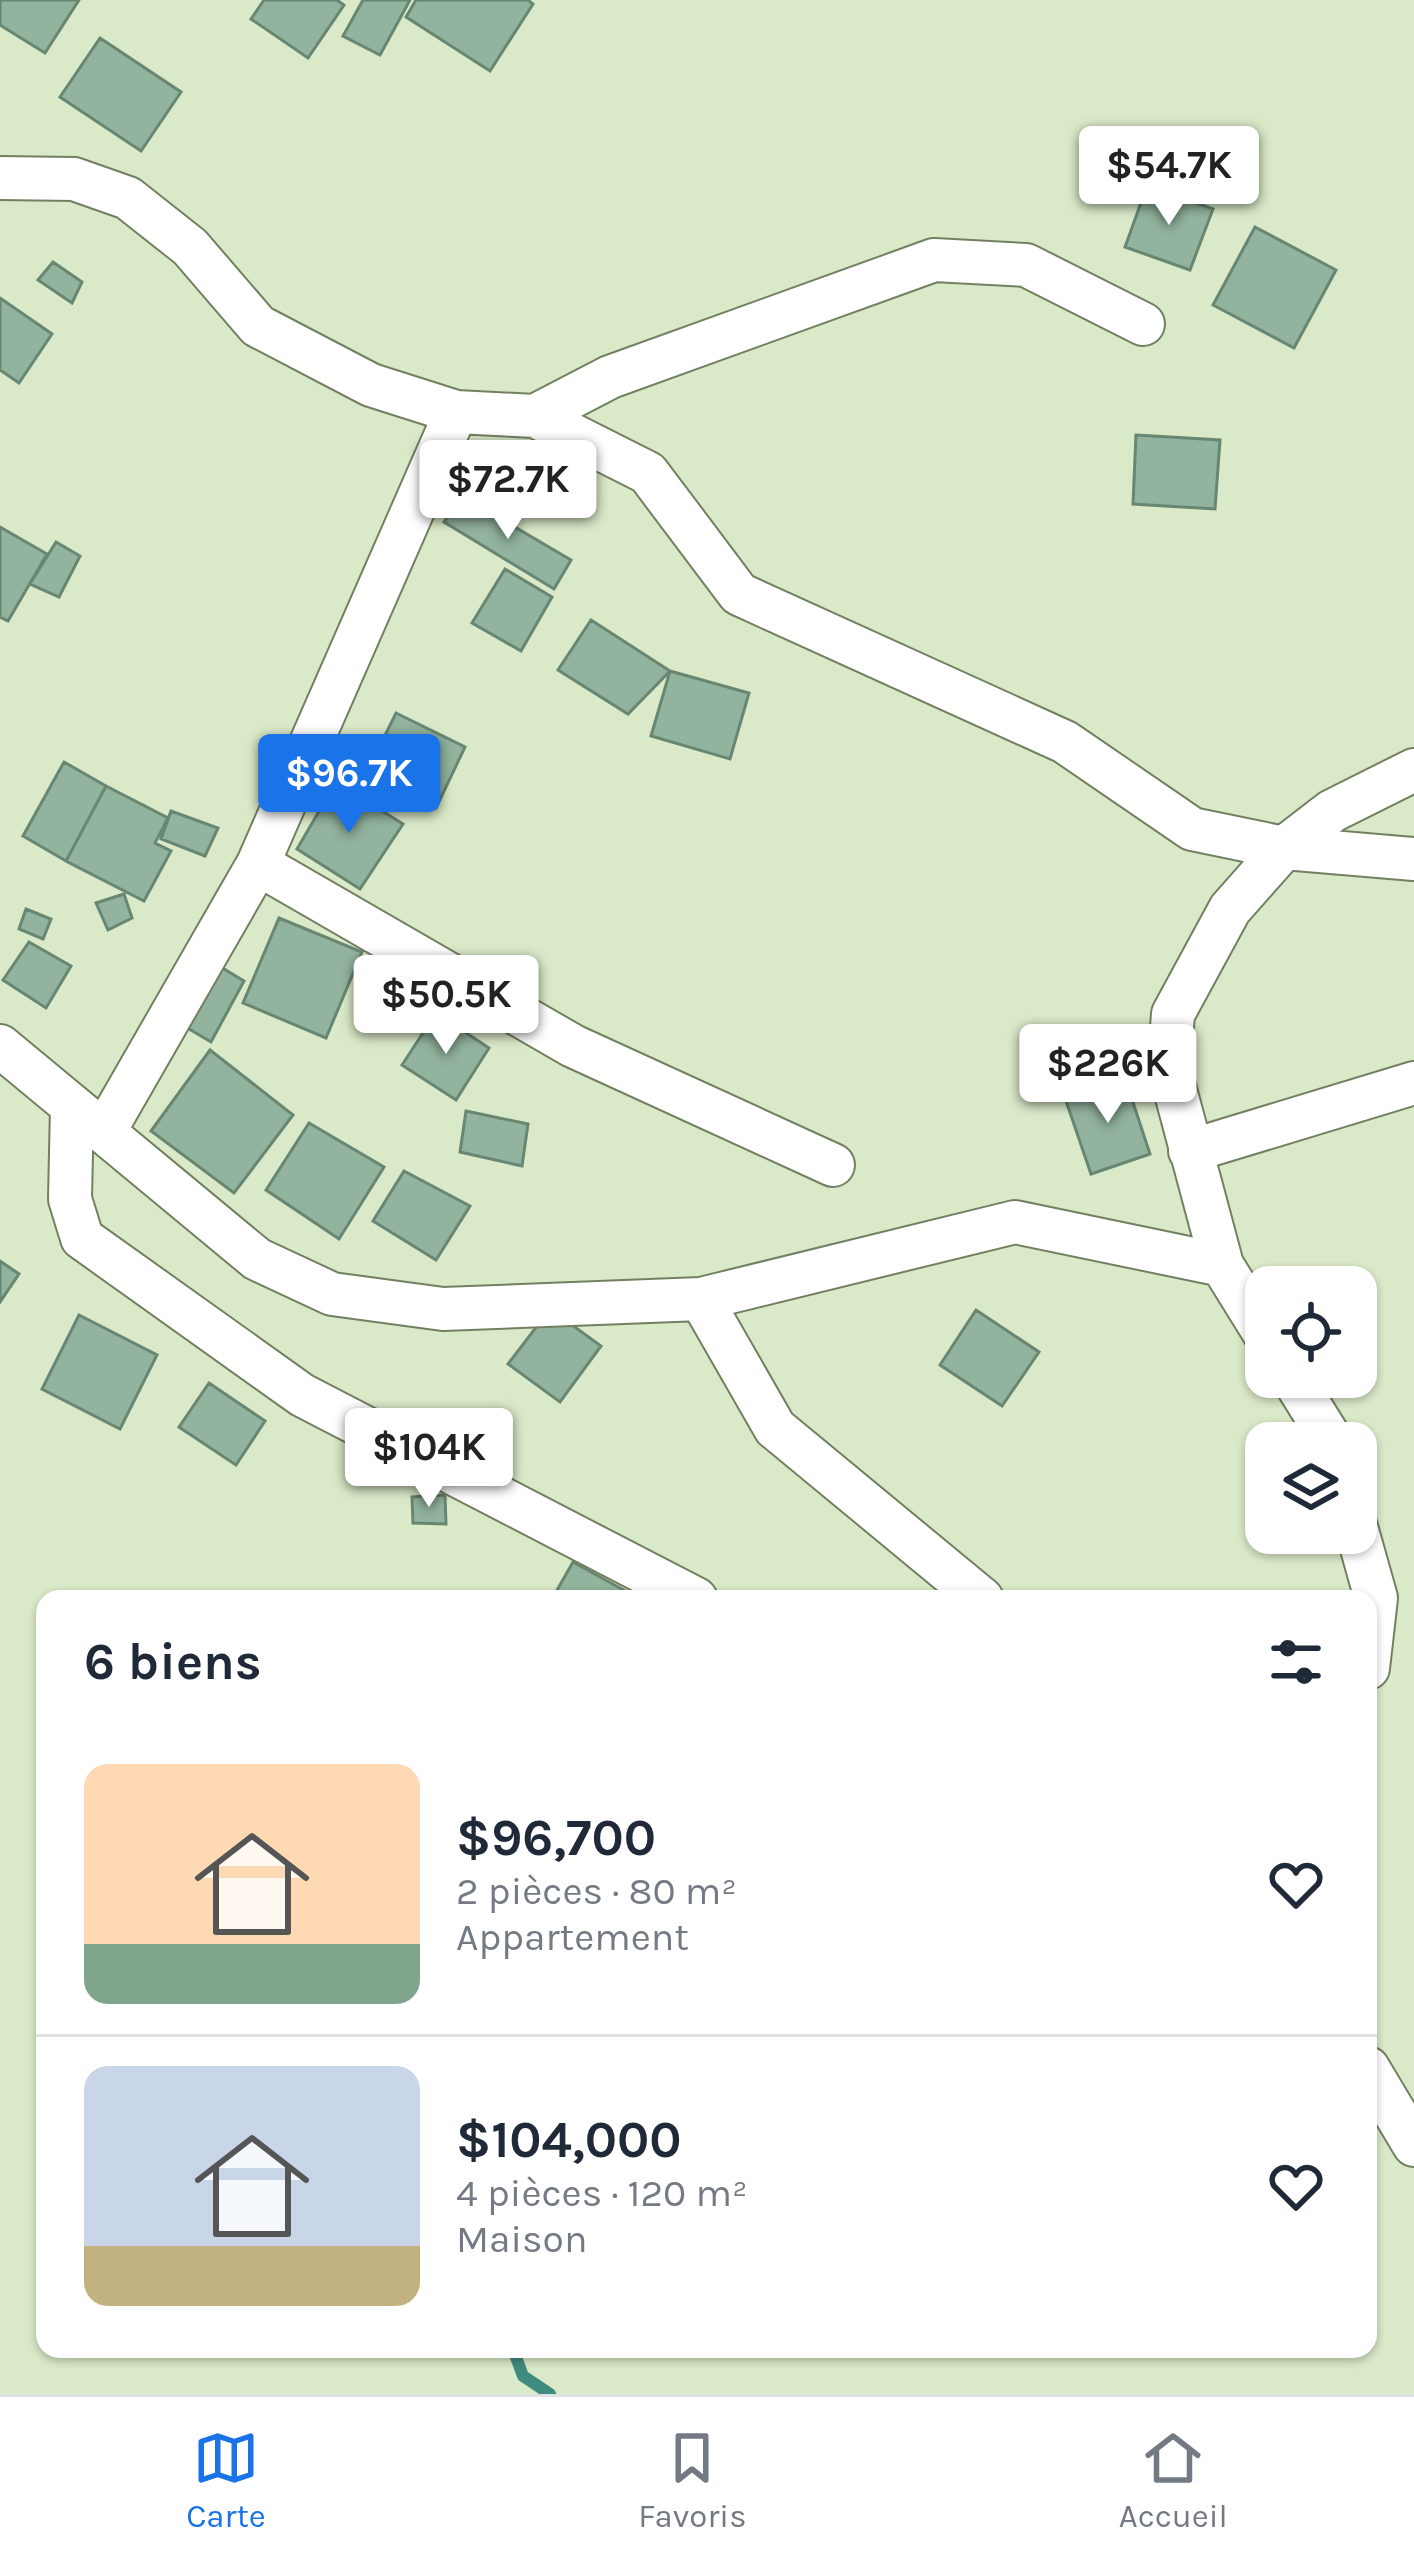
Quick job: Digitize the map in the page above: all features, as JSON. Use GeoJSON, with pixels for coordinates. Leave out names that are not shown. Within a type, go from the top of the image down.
{"type":"FeatureCollection","features":[{"type":"Feature","properties":{"kind":"street"},"geometry":{"type":"LineString","coordinates":[[0,178],[74,178],[128,198],[190,247],[258,326],[371,385],[456,412],[535,416],[648,473],[739,594],[1065,742],[1192,829],[1284,848],[1414,859]]}},
{"type":"Feature","properties":{"kind":"street"},"geometry":{"type":"LineString","coordinates":[[535,416],[610,377],[934,260],[1026,265],[1142,324]]}},
{"type":"Feature","properties":{"kind":"street"},"geometry":{"type":"LineString","coordinates":[[456,412],[258,864],[88,1119],[70,1199],[82,1238],[302,1395],[679,1590]]}},
{"type":"Feature","properties":{"kind":"street"},"geometry":{"type":"LineString","coordinates":[[1245,1302],[1222,1265],[1169,1067],[1173,1014],[1230,909],[1284,848],[1332,811],[1414,770]]}},
{"type":"Feature","properties":{"kind":"street"},"geometry":{"type":"LineString","coordinates":[[258,864],[573,1046],[833,1165]]}},
{"type":"Feature","properties":{"kind":"street"},"geometry":{"type":"LineString","coordinates":[[0,1046],[257,1259],[332,1294],[443,1309],[701,1299],[1015,1222],[1222,1265]]}},
{"type":"Feature","properties":{"kind":"street"},"geometry":{"type":"LineString","coordinates":[[1190,1151],[1414,1084]]}},
{"type":"Feature","properties":{"kind":"street"},"geometry":{"type":"LineString","coordinates":[[701,1299],[775,1428],[971,1590]]}},
{"type":"Feature","properties":{"kind":"street"},"geometry":{"type":"LineString","coordinates":[[1363,1554],[1374,1590]]}},
{"type":"Feature","properties":{"kind":"street"},"geometry":{"type":"LineString","coordinates":[[1377,2083],[1414,2145]]}},
{"type":"Feature","properties":{"kind":"building"},"geometry":{"type":"Polygon","coordinates":[[[0,0],[79,0],[45,53],[0,25],[0,0]]]}},
{"type":"Feature","properties":{"kind":"building"},"geometry":{"type":"Polygon","coordinates":[[[264,0],[337,0],[344,5],[308,58],[251,19],[264,0]]]}},
{"type":"Feature","properties":{"kind":"building"},"geometry":{"type":"Polygon","coordinates":[[[363,0],[410,0],[380,55],[343,36],[363,0]]]}},
{"type":"Feature","properties":{"kind":"building"},"geometry":{"type":"Polygon","coordinates":[[[416,0],[528,0],[533,4],[490,71],[406,17],[416,0]]]}},
{"type":"Feature","properties":{"kind":"building"},"geometry":{"type":"Polygon","coordinates":[[[100,38],[181,92],[141,151],[60,97],[100,38]]]}},
{"type":"Feature","properties":{"kind":"building"},"geometry":{"type":"Polygon","coordinates":[[[1147,186],[1213,209],[1190,270],[1125,247],[1147,186]]]}},
{"type":"Feature","properties":{"kind":"building"},"geometry":{"type":"Polygon","coordinates":[[[1255,227],[1336,270],[1294,348],[1213,305],[1255,227]]]}},
{"type":"Feature","properties":{"kind":"building"},"geometry":{"type":"Polygon","coordinates":[[[53,262],[82,282],[72,303],[38,280],[53,262]]]}},
{"type":"Feature","properties":{"kind":"building"},"geometry":{"type":"Polygon","coordinates":[[[0,298],[52,334],[19,383],[0,370],[0,298]]]}},
{"type":"Feature","properties":{"kind":"building"},"geometry":{"type":"Polygon","coordinates":[[[1136,435],[1220,440],[1215,509],[1133,504],[1136,435]]]}},
{"type":"Feature","properties":{"kind":"building"},"geometry":{"type":"Polygon","coordinates":[[[462,496],[571,560],[554,589],[444,522],[462,496]]]}},
{"type":"Feature","properties":{"kind":"building"},"geometry":{"type":"Polygon","coordinates":[[[0,527],[47,554],[8,621],[0,617],[0,527]]]}},
{"type":"Feature","properties":{"kind":"building"},"geometry":{"type":"Polygon","coordinates":[[[56,542],[80,556],[59,597],[30,584],[56,542]]]}},
{"type":"Feature","properties":{"kind":"building"},"geometry":{"type":"Polygon","coordinates":[[[505,569],[552,597],[521,651],[472,623],[505,569]]]}},
{"type":"Feature","properties":{"kind":"building"},"geometry":{"type":"Polygon","coordinates":[[[591,620],[670,671],[628,714],[558,670],[591,620]]]}},
{"type":"Feature","properties":{"kind":"building"},"geometry":{"type":"Polygon","coordinates":[[[670,671],[749,693],[730,759],[651,736],[670,671]]]}},
{"type":"Feature","properties":{"kind":"building"},"geometry":{"type":"Polygon","coordinates":[[[396,713],[465,747],[436,808],[366,774],[396,713]]]}},
{"type":"Feature","properties":{"kind":"building"},"geometry":{"type":"Polygon","coordinates":[[[64,762],[106,786],[66,861],[23,836],[64,762]]]}},
{"type":"Feature","properties":{"kind":"building"},"geometry":{"type":"Polygon","coordinates":[[[336,782],[403,824],[360,889],[297,849],[336,782]]]}},
{"type":"Feature","properties":{"kind":"building"},"geometry":{"type":"Polygon","coordinates":[[[106,786],[168,818],[155,843],[171,851],[144,901],[66,861],[106,786]]]}},
{"type":"Feature","properties":{"kind":"building"},"geometry":{"type":"Polygon","coordinates":[[[171,811],[218,828],[205,856],[161,839],[171,811]]]}},
{"type":"Feature","properties":{"kind":"building"},"geometry":{"type":"Polygon","coordinates":[[[124,894],[132,918],[108,930],[96,903],[124,894]]]}},
{"type":"Feature","properties":{"kind":"building"},"geometry":{"type":"Polygon","coordinates":[[[26,909],[51,919],[43,939],[19,929],[26,909]]]}},
{"type":"Feature","properties":{"kind":"building"},"geometry":{"type":"Polygon","coordinates":[[[279,918],[362,952],[326,1038],[243,1003],[279,918]]]}},
{"type":"Feature","properties":{"kind":"building"},"geometry":{"type":"Polygon","coordinates":[[[29,942],[71,966],[46,1008],[3,980],[29,942]]]}},
{"type":"Feature","properties":{"kind":"building"},"geometry":{"type":"Polygon","coordinates":[[[211,961],[244,981],[211,1042],[179,1023],[211,961]]]}},
{"type":"Feature","properties":{"kind":"building"},"geometry":{"type":"Polygon","coordinates":[[[436,1013],[489,1048],[456,1100],[402,1065],[436,1013]]]}},
{"type":"Feature","properties":{"kind":"building"},"geometry":{"type":"Polygon","coordinates":[[[210,1050],[293,1115],[234,1193],[151,1131],[210,1050]]]}},
{"type":"Feature","properties":{"kind":"building"},"geometry":{"type":"Polygon","coordinates":[[[1125,1078],[1150,1154],[1091,1174],[1065,1098],[1125,1078]]]}},
{"type":"Feature","properties":{"kind":"building"},"geometry":{"type":"Polygon","coordinates":[[[466,1111],[528,1124],[522,1166],[460,1152],[466,1111]]]}},
{"type":"Feature","properties":{"kind":"building"},"geometry":{"type":"Polygon","coordinates":[[[309,1123],[384,1167],[339,1239],[266,1190],[309,1123]]]}},
{"type":"Feature","properties":{"kind":"building"},"geometry":{"type":"Polygon","coordinates":[[[404,1171],[470,1206],[436,1260],[373,1221],[404,1171]]]}},
{"type":"Feature","properties":{"kind":"building"},"geometry":{"type":"Polygon","coordinates":[[[0,1261],[19,1274],[0,1302],[0,1261]]]}},
{"type":"Feature","properties":{"kind":"building"},"geometry":{"type":"Polygon","coordinates":[[[550,1309],[601,1346],[560,1402],[508,1364],[550,1309]]]}},
{"type":"Feature","properties":{"kind":"building"},"geometry":{"type":"Polygon","coordinates":[[[976,1310],[1039,1352],[1002,1406],[940,1365],[976,1310]]]}},
{"type":"Feature","properties":{"kind":"building"},"geometry":{"type":"Polygon","coordinates":[[[79,1315],[157,1355],[120,1429],[42,1389],[79,1315]]]}},
{"type":"Feature","properties":{"kind":"building"},"geometry":{"type":"Polygon","coordinates":[[[209,1383],[265,1421],[236,1465],[179,1427],[209,1383]]]}},
{"type":"Feature","properties":{"kind":"building"},"geometry":{"type":"Polygon","coordinates":[[[445,1495],[446,1524],[413,1523],[412,1497],[445,1495]]]}},
{"type":"Feature","properties":{"kind":"building"},"geometry":{"type":"Polygon","coordinates":[[[573,1562],[624,1590],[557,1590],[573,1562]]]}},
{"type":"Feature","properties":{"kind":"waterway"},"geometry":{"type":"LineString","coordinates":[[516,2358],[523,2376],[550,2394]]}}]}
